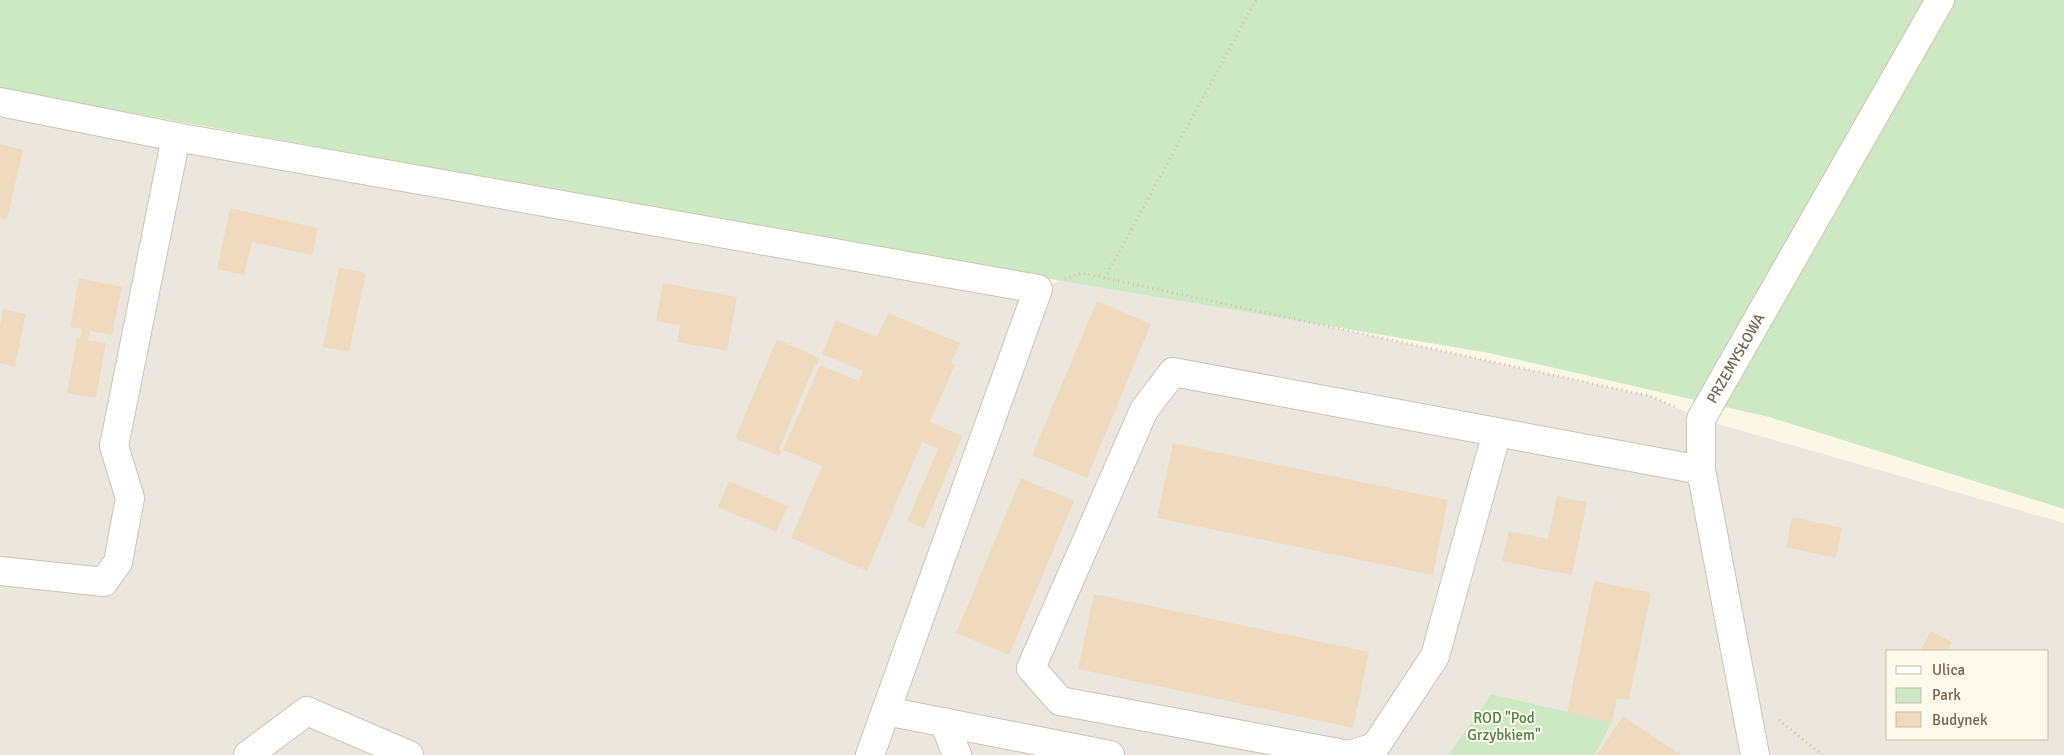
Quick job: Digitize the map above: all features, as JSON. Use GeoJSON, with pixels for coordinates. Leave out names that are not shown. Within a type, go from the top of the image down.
{"type":"FeatureCollection","features":[{"type":"Feature","properties":{"kind":"street","name":"PRZEMYSŁOWA"},"geometry":{"type":"LineString","coordinates":[[1755,755],[1701,470],[1701,419],[1940,0]]}},
{"type":"Feature","properties":{"kind":"street"},"geometry":{"type":"LineString","coordinates":[[0,102],[176,137],[1038,289],[870,755]]}},
{"type":"Feature","properties":{"kind":"street"},"geometry":{"type":"LineString","coordinates":[[0,571],[104,582],[118,562],[130,498],[114,446],[176,137]]}},
{"type":"Feature","properties":{"kind":"street"},"geometry":{"type":"LineString","coordinates":[[1497,432],[1435,656],[1374,747],[1349,755],[1060,701],[1031,668],[1144,410],[1173,372],[1497,432],[1701,470]]}},
{"type":"Feature","properties":{"kind":"street"},"geometry":{"type":"LineString","coordinates":[[248,755],[307,711],[409,755]]}},
{"type":"Feature","properties":{"kind":"street"},"geometry":{"type":"LineString","coordinates":[[886,711],[1110,755]]}},
{"type":"Feature","properties":{"kind":"street"},"geometry":{"type":"LineString","coordinates":[[944,722],[957,755]]}},
{"type":"Feature","properties":{"kind":"path"},"geometry":{"type":"LineString","coordinates":[[1105,278],[1256,0]]}},
{"type":"Feature","properties":{"kind":"path"},"geometry":{"type":"LineString","coordinates":[[1038,289],[1082,273],[1650,396],[1701,419]]}},
{"type":"Feature","properties":{"kind":"path"},"geometry":{"type":"LineString","coordinates":[[1744,691],[1822,755]]}},
{"type":"Feature","properties":{"kind":"shaded area"},"geometry":{"type":"Polygon","coordinates":[[[0,105],[1038,289],[1082,273],[1650,396],[1701,419],[2064,523],[2064,755],[1595,755],[1612,722],[1491,694],[1448,755],[0,755],[0,105]]]}},
{"type":"Feature","properties":{"kind":"green space"},"geometry":{"type":"Polygon","coordinates":[[[0,0],[2064,0],[2064,509],[1769,417],[1489,353],[956,263],[0,89],[0,0]]]}},
{"type":"Feature","properties":{"kind":"green space","name":"ROD \"Pod Grzybkiem\""},"geometry":{"type":"Polygon","coordinates":[[[1491,694],[1612,722],[1595,755],[1448,755],[1491,694]]]}},
{"type":"Feature","properties":{"kind":"building"},"geometry":{"type":"Polygon","coordinates":[[[0,144],[23,150],[7,219],[0,218],[0,144]]]}},
{"type":"Feature","properties":{"kind":"building"},"geometry":{"type":"Polygon","coordinates":[[[230,208],[318,228],[312,255],[252,242],[244,275],[217,269],[230,208]]]}},
{"type":"Feature","properties":{"kind":"building"},"geometry":{"type":"Polygon","coordinates":[[[339,267],[366,273],[349,352],[323,347],[339,267]]]}},
{"type":"Feature","properties":{"kind":"building"},"geometry":{"type":"Polygon","coordinates":[[[79,278],[122,287],[112,335],[90,331],[88,340],[106,343],[96,398],[67,393],[77,338],[80,339],[82,329],[70,327],[79,278]]]}},
{"type":"Feature","properties":{"kind":"building"},"geometry":{"type":"Polygon","coordinates":[[[663,283],[737,297],[727,351],[677,342],[680,325],[656,321],[663,283]]]}},
{"type":"Feature","properties":{"kind":"building"},"geometry":{"type":"Polygon","coordinates":[[[1097,301],[1151,324],[1087,478],[1032,455],[1097,301]]]}},
{"type":"Feature","properties":{"kind":"building"},"geometry":{"type":"Polygon","coordinates":[[[3,309],[26,314],[15,367],[0,363],[0,326],[3,309]]]}},
{"type":"Feature","properties":{"kind":"building"},"geometry":{"type":"Polygon","coordinates":[[[888,313],[960,343],[951,363],[955,365],[930,422],[962,436],[924,529],[907,521],[938,449],[922,442],[867,571],[791,538],[822,466],[783,450],[820,365],[859,381],[863,371],[822,354],[836,320],[877,337],[888,313]]]}},
{"type":"Feature","properties":{"kind":"building"},"geometry":{"type":"Polygon","coordinates":[[[777,339],[820,358],[817,365],[815,364],[779,450],[781,451],[779,456],[735,438],[777,339]]]}},
{"type":"Feature","properties":{"kind":"building"},"geometry":{"type":"Polygon","coordinates":[[[1173,443],[1448,500],[1433,575],[1157,518],[1173,443]]]}},
{"type":"Feature","properties":{"kind":"building"},"geometry":{"type":"Polygon","coordinates":[[[1021,478],[1074,501],[1009,655],[956,633],[1021,478]]]}},
{"type":"Feature","properties":{"kind":"building"},"geometry":{"type":"Polygon","coordinates":[[[729,481],[788,506],[776,532],[718,507],[729,481]]]}},
{"type":"Feature","properties":{"kind":"building"},"geometry":{"type":"Polygon","coordinates":[[[1557,496],[1587,502],[1572,575],[1502,561],[1509,531],[1548,539],[1557,496]]]}},
{"type":"Feature","properties":{"kind":"building"},"geometry":{"type":"Polygon","coordinates":[[[1792,517],[1842,528],[1836,558],[1786,547],[1792,517]]]}},
{"type":"Feature","properties":{"kind":"building"},"geometry":{"type":"Polygon","coordinates":[[[1594,581],[1651,593],[1629,700],[1617,698],[1612,722],[1567,713],[1594,581]]]}},
{"type":"Feature","properties":{"kind":"building"},"geometry":{"type":"Polygon","coordinates":[[[1094,594],[1369,652],[1353,728],[1078,669],[1094,594]]]}},
{"type":"Feature","properties":{"kind":"building"},"geometry":{"type":"Polygon","coordinates":[[[1931,631],[1952,642],[1948,650],[1921,650],[1931,631]]]}},
{"type":"Feature","properties":{"kind":"building"},"geometry":{"type":"Polygon","coordinates":[[[1623,716],[1681,755],[1597,755],[1623,716]]]}}]}
